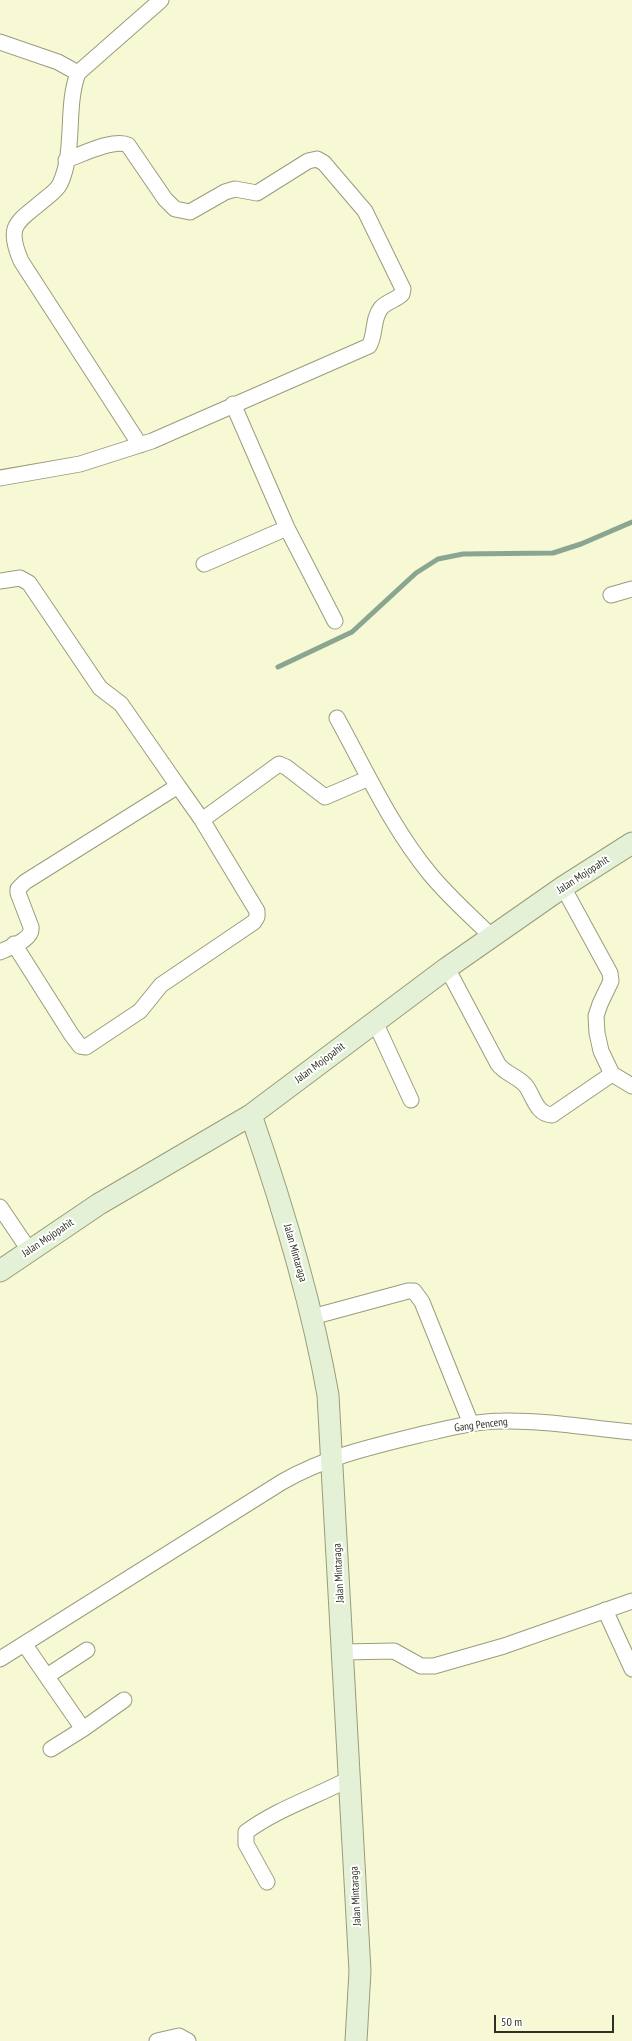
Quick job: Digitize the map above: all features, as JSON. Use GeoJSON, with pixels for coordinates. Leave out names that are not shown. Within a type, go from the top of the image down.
{"type":"FeatureCollection","features":[{"type":"Feature","properties":{"kind":"street"},"geometry":{"type":"LineString","coordinates":[[140,445],[21,261],[14,246],[13,235],[15,227],[22,219],[53,193],[60,184],[66,160],[73,87],[78,73],[160,0]]}},
{"type":"Feature","properties":{"kind":"street"},"geometry":{"type":"LineString","coordinates":[[0,42],[58,62],[78,73]]}},
{"type":"Feature","properties":{"kind":"street"},"geometry":{"type":"LineString","coordinates":[[0,478],[80,464],[140,445],[369,346],[372,341],[378,314],[382,307],[396,300],[402,294],[403,288],[365,210],[324,163],[317,159],[308,160],[257,192],[236,189],[225,192],[190,212],[175,208],[165,199],[128,145],[122,142],[114,143],[66,160]]}},
{"type":"Feature","properties":{"kind":"street"},"geometry":{"type":"LineString","coordinates":[[233,404],[287,528],[335,621]]}},
{"type":"Feature","properties":{"kind":"street"},"geometry":{"type":"LineString","coordinates":[[204,564],[287,528]]}},
{"type":"Feature","properties":{"kind":"street"},"geometry":{"type":"LineString","coordinates":[[0,581],[20,578],[29,583],[100,688],[121,704],[202,820],[257,911],[257,917],[254,922],[161,985],[140,1011],[90,1045],[83,1047],[74,1039],[14,944]]}},
{"type":"Feature","properties":{"kind":"street"},"geometry":{"type":"LineString","coordinates":[[611,595],[632,589]]}},
{"type":"Feature","properties":{"kind":"street"},"geometry":{"type":"LineString","coordinates":[[337,718],[396,825],[431,875],[492,937]]}},
{"type":"Feature","properties":{"kind":"street"},"geometry":{"type":"LineString","coordinates":[[202,820],[279,764],[286,767],[325,797],[370,778]]}},
{"type":"Feature","properties":{"kind":"street"},"geometry":{"type":"LineString","coordinates":[[0,952],[26,938],[31,929],[18,898],[18,889],[21,885],[178,786]]}},
{"type":"Feature","properties":{"kind":"street","name":"Jalan Mojopahit"},"geometry":{"type":"LineString","coordinates":[[0,1271],[99,1204],[251,1115],[447,968],[564,887],[632,843]]}},
{"type":"Feature","properties":{"kind":"street"},"geometry":{"type":"LineString","coordinates":[[564,887],[610,973],[611,981],[596,1016],[597,1033],[601,1051],[612,1074],[632,1086]]}},
{"type":"Feature","properties":{"kind":"street"},"geometry":{"type":"LineString","coordinates":[[447,968],[498,1064],[503,1071],[526,1085],[539,1109],[544,1114],[552,1115],[612,1074]]}},
{"type":"Feature","properties":{"kind":"street"},"geometry":{"type":"LineString","coordinates":[[375,1022],[411,1100]]}},
{"type":"Feature","properties":{"kind":"street","name":"Jalan Mintaraga"},"geometry":{"type":"LineString","coordinates":[[251,1115],[298,1258],[328,1395],[344,1652],[349,1779],[360,1971],[356,2041]]}},
{"type":"Feature","properties":{"kind":"street"},"geometry":{"type":"LineString","coordinates":[[0,1207],[29,1250]]}},
{"type":"Feature","properties":{"kind":"street"},"geometry":{"type":"LineString","coordinates":[[312,1317],[408,1291],[414,1292],[422,1302],[471,1424]]}},
{"type":"Feature","properties":{"kind":"street","name":"Gang Penceng"},"geometry":{"type":"LineString","coordinates":[[0,1659],[25,1645],[282,1482],[333,1457],[471,1424],[501,1420],[529,1421],[632,1432]]}},
{"type":"Feature","properties":{"kind":"street"},"geometry":{"type":"LineString","coordinates":[[344,1652],[394,1651],[427,1668],[504,1646],[632,1600]]}},
{"type":"Feature","properties":{"kind":"street"},"geometry":{"type":"LineString","coordinates":[[605,1610],[632,1670]]}},
{"type":"Feature","properties":{"kind":"street"},"geometry":{"type":"LineString","coordinates":[[25,1645],[48,1676],[83,1729]]}},
{"type":"Feature","properties":{"kind":"street"},"geometry":{"type":"LineString","coordinates":[[48,1676],[87,1650]]}},
{"type":"Feature","properties":{"kind":"street"},"geometry":{"type":"LineString","coordinates":[[51,1749],[83,1729],[124,1700]]}},
{"type":"Feature","properties":{"kind":"street"},"geometry":{"type":"LineString","coordinates":[[267,1882],[246,1844],[246,1832],[299,1801],[349,1779]]}},
{"type":"Feature","properties":{"kind":"street"},"geometry":{"type":"LineString","coordinates":[[157,2041],[179,2036],[188,2041]]}},
{"type":"Feature","properties":{"kind":"waterway"},"geometry":{"type":"LineString","coordinates":[[278,667],[352,632],[416,573],[438,559],[463,554],[553,553],[581,544],[632,522]]}}]}
